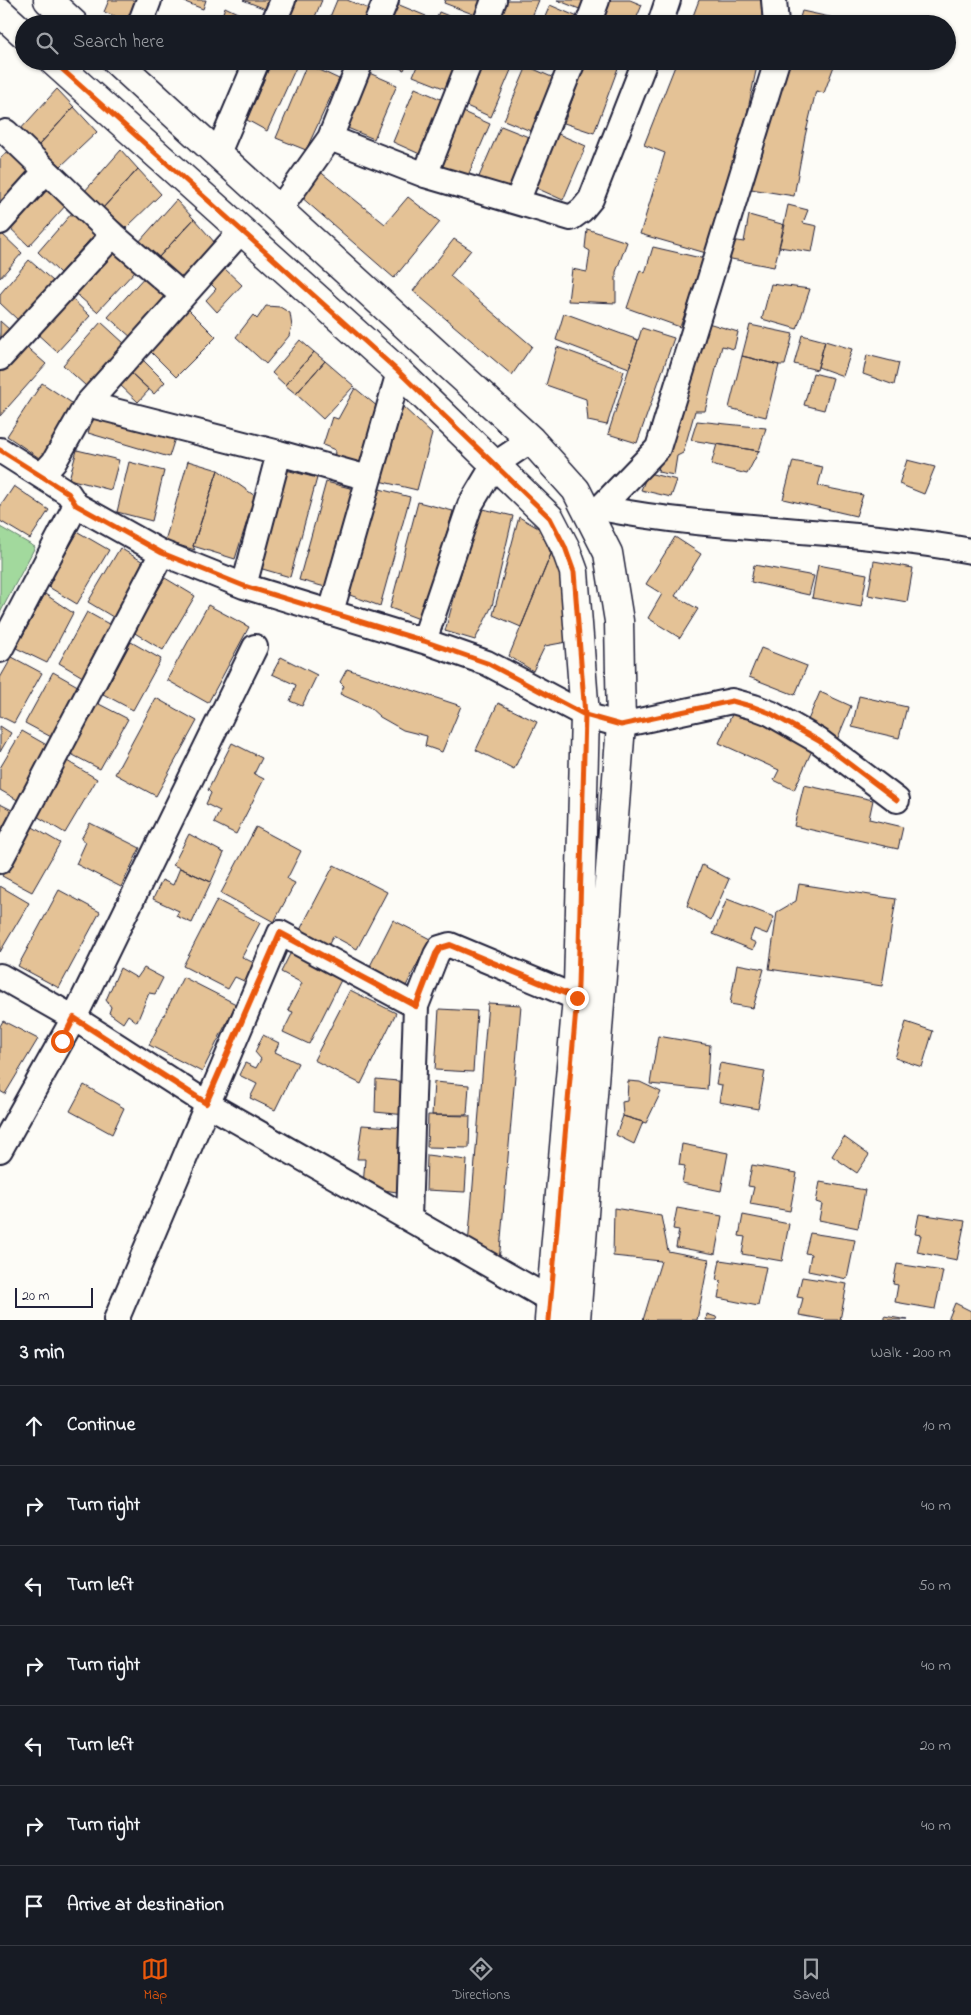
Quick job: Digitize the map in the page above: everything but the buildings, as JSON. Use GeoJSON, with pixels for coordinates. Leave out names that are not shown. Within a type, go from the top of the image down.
{"type":"FeatureCollection","features":[{"type":"Feature","properties":{"kind":"street"},"geometry":{"type":"LineString","coordinates":[[48,0],[64,15]]}},
{"type":"Feature","properties":{"kind":"street"},"geometry":{"type":"LineString","coordinates":[[143,15],[149,0]]}},
{"type":"Feature","properties":{"kind":"street"},"geometry":{"type":"LineString","coordinates":[[277,15],[283,0]]}},
{"type":"Feature","properties":{"kind":"street"},"geometry":{"type":"LineString","coordinates":[[380,15],[386,0]]}},
{"type":"Feature","properties":{"kind":"street"},"geometry":{"type":"LineString","coordinates":[[488,15],[494,0]]}},
{"type":"Feature","properties":{"kind":"street"},"geometry":{"type":"LineString","coordinates":[[591,15],[597,0]]}},
{"type":"Feature","properties":{"kind":"street"},"geometry":{"type":"LineString","coordinates":[[663,15],[668,0]]}},
{"type":"Feature","properties":{"kind":"street"},"geometry":{"type":"LineString","coordinates":[[774,0],[775,15]]}},
{"type":"Feature","properties":{"kind":"street"},"geometry":{"type":"LineString","coordinates":[[0,12],[15,26]]}},
{"type":"Feature","properties":{"kind":"street"},"geometry":{"type":"LineString","coordinates":[[67,70],[241,231],[398,372],[550,518],[568,556],[574,572],[585,715],[577,998],[550,1310]]}},
{"type":"Feature","properties":{"kind":"street"},"geometry":{"type":"LineString","coordinates":[[0,976],[74,1018],[206,1103],[409,1218],[550,1310],[576,1318],[621,725],[618,621],[608,553],[595,512],[532,440],[128,70]]}},
{"type":"Feature","properties":{"kind":"street"},"geometry":{"type":"LineString","coordinates":[[218,154],[253,70]]}},
{"type":"Feature","properties":{"kind":"street"},"geometry":{"type":"LineString","coordinates":[[279,210],[330,138],[357,70]]}},
{"type":"Feature","properties":{"kind":"street"},"geometry":{"type":"LineString","coordinates":[[425,175],[466,70]]}},
{"type":"Feature","properties":{"kind":"street"},"geometry":{"type":"LineString","coordinates":[[517,202],[569,70]]}},
{"type":"Feature","properties":{"kind":"street"},"geometry":{"type":"LineString","coordinates":[[330,138],[425,175],[571,218],[582,210],[591,199],[641,70]]}},
{"type":"Feature","properties":{"kind":"street"},"geometry":{"type":"LineString","coordinates":[[595,512],[658,448],[774,70]]}},
{"type":"Feature","properties":{"kind":"street"},"geometry":{"type":"LineString","coordinates":[[6,132],[114,235],[182,295]]}},
{"type":"Feature","properties":{"kind":"street"},"geometry":{"type":"LineString","coordinates":[[0,222],[46,171]]}},
{"type":"Feature","properties":{"kind":"street"},"geometry":{"type":"LineString","coordinates":[[41,476],[54,462],[87,404],[182,295],[241,231]]}},
{"type":"Feature","properties":{"kind":"street"},"geometry":{"type":"LineString","coordinates":[[0,358],[114,235]]}},
{"type":"Feature","properties":{"kind":"street"},"geometry":{"type":"LineString","coordinates":[[331,612],[398,372]]}},
{"type":"Feature","properties":{"kind":"street"},"geometry":{"type":"LineString","coordinates":[[87,404],[279,453],[368,478]]}},
{"type":"Feature","properties":{"kind":"street"},"geometry":{"type":"LineString","coordinates":[[424,641],[470,505],[494,465],[532,440]]}},
{"type":"Feature","properties":{"kind":"street"},"geometry":{"type":"LineString","coordinates":[[0,450],[68,493],[76,505],[162,553],[244,586],[424,641],[487,663],[585,715],[621,725],[732,701],[746,705],[770,713],[819,741],[897,800]]}},
{"type":"Feature","properties":{"kind":"street"},"geometry":{"type":"LineString","coordinates":[[244,586],[279,453]]}},
{"type":"Feature","properties":{"kind":"street"},"geometry":{"type":"LineString","coordinates":[[0,650],[76,505]]}},
{"type":"Feature","properties":{"kind":"street"},"geometry":{"type":"LineString","coordinates":[[595,512],[907,540],[971,551]]}},
{"type":"Feature","properties":{"kind":"street"},"geometry":{"type":"LineString","coordinates":[[0,861],[162,553]]}},
{"type":"Feature","properties":{"kind":"street"},"geometry":{"type":"LineString","coordinates":[[0,1150],[74,1018],[255,647]]}},
{"type":"Feature","properties":{"kind":"street"},"geometry":{"type":"LineString","coordinates":[[116,1320],[206,1103],[280,933],[416,1006]]}},
{"type":"Feature","properties":{"kind":"street"},"geometry":{"type":"LineString","coordinates":[[409,1218],[416,1006],[440,948],[450,945],[577,998]]}},
{"type":"Feature","properties":{"kind":"green space"},"geometry":{"type":"Polygon","coordinates":[[[0,527],[35,547],[0,613],[0,527]]]}},
{"type":"Feature","properties":{"kind":"cycle path"},"geometry":{"type":"LineString","coordinates":[[63,70],[399,372],[550,518],[565,547],[574,572],[585,715],[578,986],[549,1320]]}},
{"type":"Feature","properties":{"kind":"cycle path"},"geometry":{"type":"LineString","coordinates":[[0,450],[68,493],[76,505],[162,553],[244,586],[424,641],[487,663],[585,715],[621,725],[732,701],[754,707],[770,713],[819,741],[897,800]]}},
{"type":"Feature","properties":{"kind":"route"},"geometry":{"type":"LineString","coordinates":[[62,1041],[74,1018],[206,1103],[280,933],[416,1006],[436,954],[445,945],[450,945],[577,998]]}}]}
